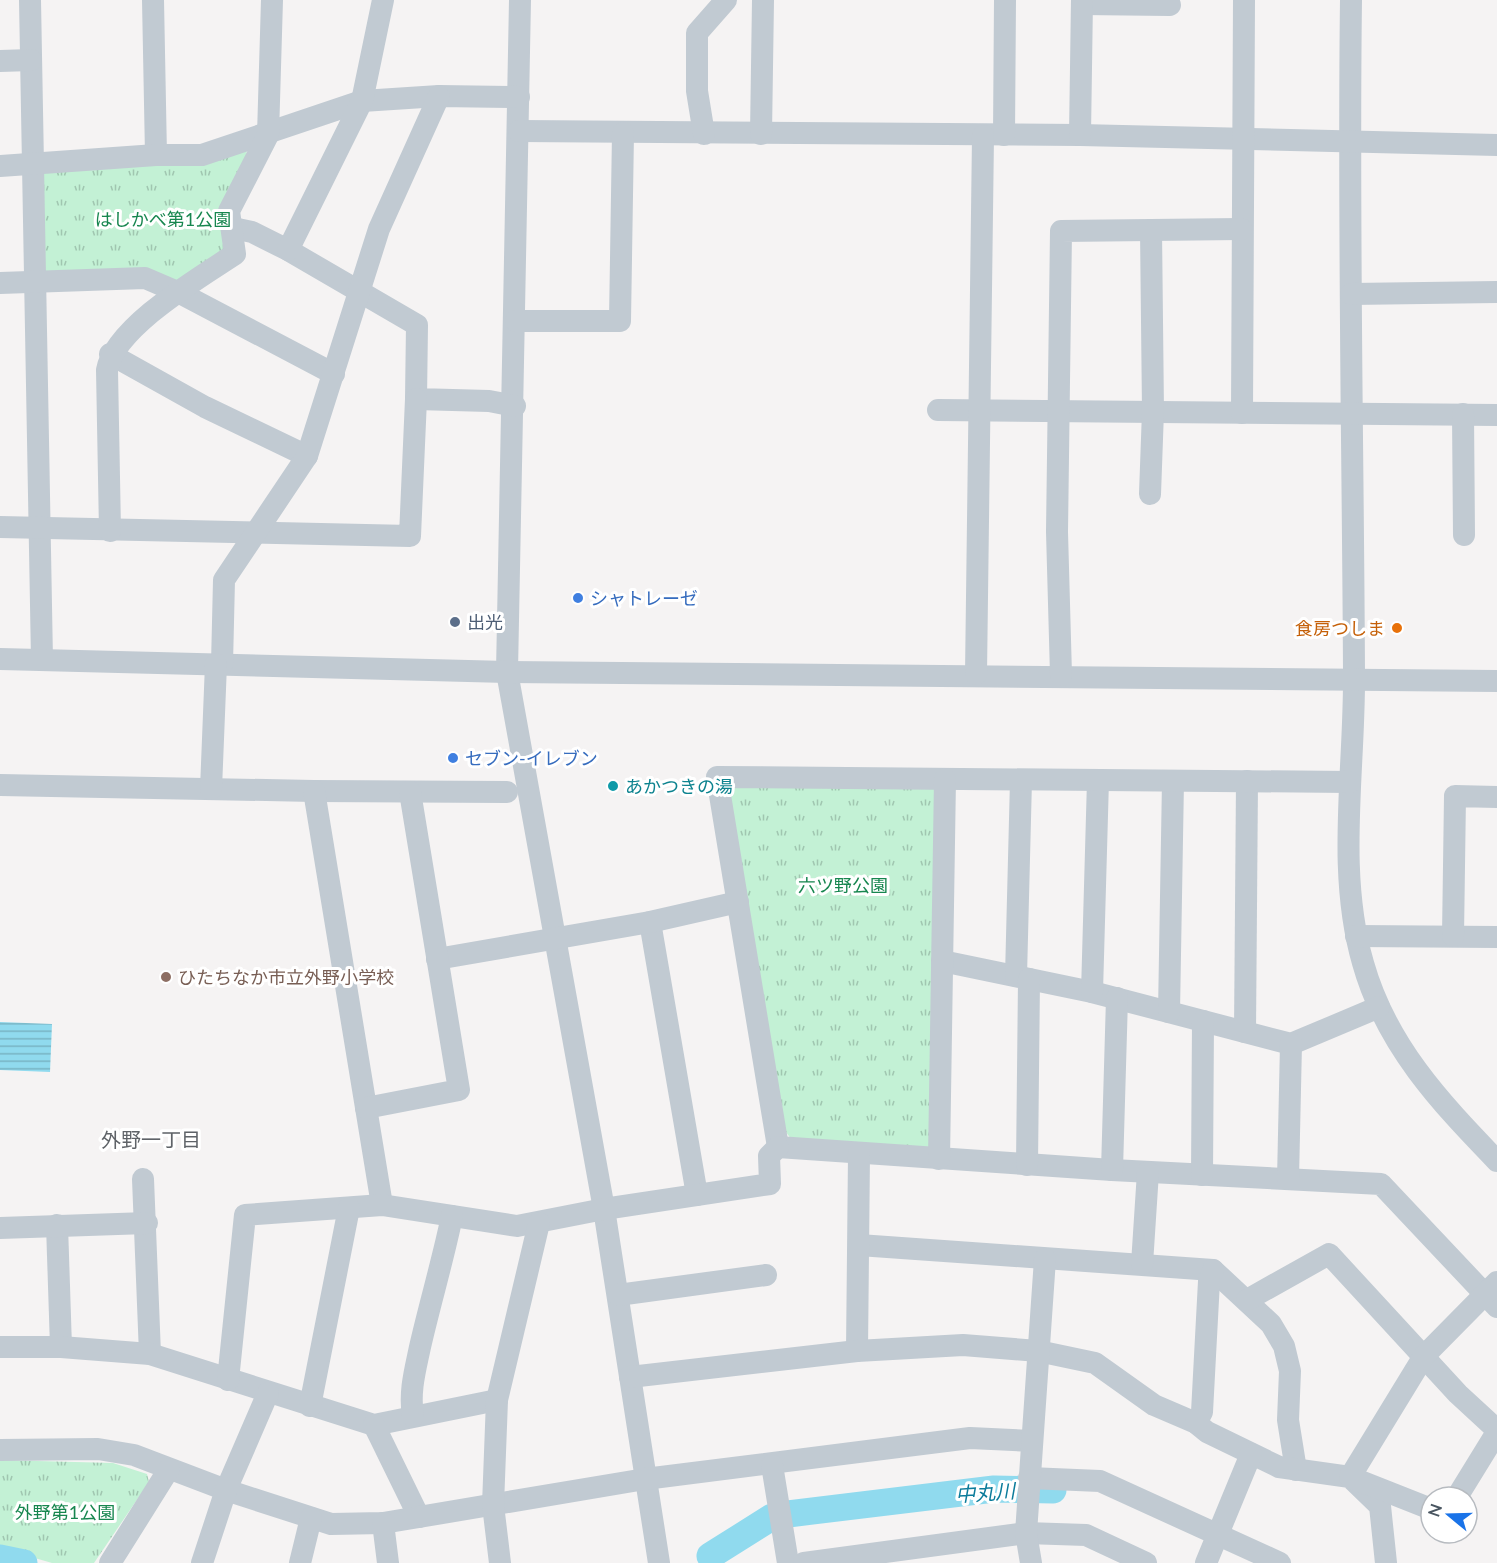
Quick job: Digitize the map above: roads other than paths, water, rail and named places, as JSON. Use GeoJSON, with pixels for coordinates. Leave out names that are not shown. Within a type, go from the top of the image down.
{"type":"FeatureCollection","features":[{"type":"Feature","properties":{"kind":"street"},"geometry":{"type":"LineString","coordinates":[[30,0],[42,660]]}},
{"type":"Feature","properties":{"kind":"street"},"geometry":{"type":"LineString","coordinates":[[153,0],[156,156]]}},
{"type":"Feature","properties":{"kind":"street"},"geometry":{"type":"LineString","coordinates":[[110,531],[107,370],[110,354],[151,311],[236,254],[229,211],[268,135],[272,0]]}},
{"type":"Feature","properties":{"kind":"street"},"geometry":{"type":"LineString","coordinates":[[288,250],[362,101],[383,0]]}},
{"type":"Feature","properties":{"kind":"street"},"geometry":{"type":"LineString","coordinates":[[520,0],[515,406],[507,672],[557,938],[604,1209],[659,1563]]}},
{"type":"Feature","properties":{"kind":"street"},"geometry":{"type":"LineString","coordinates":[[704,134],[697,91],[697,33],[726,0]]}},
{"type":"Feature","properties":{"kind":"street"},"geometry":{"type":"LineString","coordinates":[[761,134],[763,0]]}},
{"type":"Feature","properties":{"kind":"street"},"geometry":{"type":"LineString","coordinates":[[976,674],[980,410],[994,135],[1005,0]]}},
{"type":"Feature","properties":{"kind":"street"},"geometry":{"type":"LineString","coordinates":[[1242,413],[1241,230],[1244,0]]}},
{"type":"Feature","properties":{"kind":"street"},"geometry":{"type":"LineString","coordinates":[[1351,0],[1349,143],[1354,678],[1350,782],[1350,874],[1356,936],[1363,964],[1391,1035],[1441,1104],[1497,1161]]}},
{"type":"Feature","properties":{"kind":"street"},"geometry":{"type":"LineString","coordinates":[[1080,135],[1082,2],[1170,5]]}},
{"type":"Feature","properties":{"kind":"street"},"geometry":{"type":"LineString","coordinates":[[0,61],[31,60]]}},
{"type":"Feature","properties":{"kind":"street"},"geometry":{"type":"LineString","coordinates":[[211,789],[224,580],[307,456],[380,229],[440,96]]}},
{"type":"Feature","properties":{"kind":"street"},"geometry":{"type":"LineString","coordinates":[[0,166],[202,155],[268,135],[362,101],[440,96],[519,97]]}},
{"type":"Feature","properties":{"kind":"street"},"geometry":{"type":"LineString","coordinates":[[519,131],[1080,135],[1242,141],[1497,145]]}},
{"type":"Feature","properties":{"kind":"street"},"geometry":{"type":"LineString","coordinates":[[516,321],[620,321],[623,133]]}},
{"type":"Feature","properties":{"kind":"street"},"geometry":{"type":"LineString","coordinates":[[0,527],[410,536],[417,325],[288,250],[252,232],[232,228]]}},
{"type":"Feature","properties":{"kind":"street"},"geometry":{"type":"LineString","coordinates":[[1150,494],[1154,411],[1151,230]]}},
{"type":"Feature","properties":{"kind":"street"},"geometry":{"type":"LineString","coordinates":[[1060,675],[1057,532],[1061,231],[1241,230]]}},
{"type":"Feature","properties":{"kind":"street"},"geometry":{"type":"LineString","coordinates":[[0,283],[145,278],[180,293],[334,375]]}},
{"type":"Feature","properties":{"kind":"street"},"geometry":{"type":"LineString","coordinates":[[1351,294],[1497,292]]}},
{"type":"Feature","properties":{"kind":"street"},"geometry":{"type":"LineString","coordinates":[[110,354],[204,407],[307,456]]}},
{"type":"Feature","properties":{"kind":"street"},"geometry":{"type":"LineString","coordinates":[[416,399],[489,401],[515,406]]}},
{"type":"Feature","properties":{"kind":"street"},"geometry":{"type":"LineString","coordinates":[[938,410],[1497,415]]}},
{"type":"Feature","properties":{"kind":"street"},"geometry":{"type":"LineString","coordinates":[[1463,414],[1464,535]]}},
{"type":"Feature","properties":{"kind":"street"},"geometry":{"type":"LineString","coordinates":[[0,659],[507,672],[976,674],[1497,681]]}},
{"type":"Feature","properties":{"kind":"street"},"geometry":{"type":"LineString","coordinates":[[778,1147],[717,777],[1350,782]]}},
{"type":"Feature","properties":{"kind":"street"},"geometry":{"type":"LineString","coordinates":[[939,1159],[945,779]]}},
{"type":"Feature","properties":{"kind":"street"},"geometry":{"type":"LineString","coordinates":[[1021,780],[1022,977],[1027,1165]]}},
{"type":"Feature","properties":{"kind":"street"},"geometry":{"type":"LineString","coordinates":[[1092,992],[1098,780]]}},
{"type":"Feature","properties":{"kind":"street"},"geometry":{"type":"LineString","coordinates":[[1169,1012],[1173,781]]}},
{"type":"Feature","properties":{"kind":"street"},"geometry":{"type":"LineString","coordinates":[[1245,1032],[1247,781]]}},
{"type":"Feature","properties":{"kind":"street"},"geometry":{"type":"LineString","coordinates":[[0,785],[507,792]]}},
{"type":"Feature","properties":{"kind":"street"},"geometry":{"type":"LineString","coordinates":[[314,791],[382,1205]]}},
{"type":"Feature","properties":{"kind":"street"},"geometry":{"type":"LineString","coordinates":[[366,1108],[459,1090],[410,792]]}},
{"type":"Feature","properties":{"kind":"street"},"geometry":{"type":"LineString","coordinates":[[1453,936],[1455,796],[1497,797]]}},
{"type":"Feature","properties":{"kind":"street"},"geometry":{"type":"LineString","coordinates":[[437,959],[650,922],[738,902]]}},
{"type":"Feature","properties":{"kind":"street"},"geometry":{"type":"LineString","coordinates":[[650,922],[697,1195]]}},
{"type":"Feature","properties":{"kind":"street"},"geometry":{"type":"LineString","coordinates":[[1356,936],[1497,937]]}},
{"type":"Feature","properties":{"kind":"street"},"geometry":{"type":"LineString","coordinates":[[942,961],[1092,992],[1291,1044],[1379,1007]]}},
{"type":"Feature","properties":{"kind":"street"},"geometry":{"type":"LineString","coordinates":[[1112,1170],[1117,998]]}},
{"type":"Feature","properties":{"kind":"street"},"geometry":{"type":"LineString","coordinates":[[1202,1175],[1203,1021]]}},
{"type":"Feature","properties":{"kind":"street"},"geometry":{"type":"LineString","coordinates":[[1288,1179],[1291,1044]]}},
{"type":"Feature","properties":{"kind":"street"},"geometry":{"type":"LineString","coordinates":[[228,1380],[245,1215],[382,1205],[517,1226],[604,1209],[770,1184],[769,1156],[778,1147],[1027,1165],[1381,1184],[1493,1295],[1424,1356],[1350,1477]]}},
{"type":"Feature","properties":{"kind":"street"},"geometry":{"type":"LineString","coordinates":[[857,1351],[859,1154]]}},
{"type":"Feature","properties":{"kind":"street"},"geometry":{"type":"LineString","coordinates":[[1142,1264],[1148,1172]]}},
{"type":"Feature","properties":{"kind":"street"},"geometry":{"type":"LineString","coordinates":[[143,1179],[147,1223],[150,1353]]}},
{"type":"Feature","properties":{"kind":"street"},"geometry":{"type":"LineString","coordinates":[[310,1406],[349,1208]]}},
{"type":"Feature","properties":{"kind":"street"},"geometry":{"type":"LineString","coordinates":[[413,1416],[410,1396],[430,1301],[442,1263],[452,1216]]}},
{"type":"Feature","properties":{"kind":"street"},"geometry":{"type":"LineString","coordinates":[[0,1228],[147,1223]]}},
{"type":"Feature","properties":{"kind":"street"},"geometry":{"type":"LineString","coordinates":[[500,1563],[493,1505],[497,1400],[539,1223]]}},
{"type":"Feature","properties":{"kind":"street"},"geometry":{"type":"LineString","coordinates":[[57,1225],[61,1347]]}},
{"type":"Feature","properties":{"kind":"street"},"geometry":{"type":"LineString","coordinates":[[859,1245],[1213,1269],[1271,1324],[1284,1346],[1290,1371],[1288,1420],[1296,1470]]}},
{"type":"Feature","properties":{"kind":"street"},"geometry":{"type":"LineString","coordinates":[[1247,1300],[1329,1254],[1458,1394],[1497,1431],[1464,1485]]}},
{"type":"Feature","properties":{"kind":"street"},"geometry":{"type":"LineString","coordinates":[[1031,1563],[1026,1533],[1045,1259]]}},
{"type":"Feature","properties":{"kind":"street"},"geometry":{"type":"LineString","coordinates":[[1196,1423],[1202,1412],[1209,1281],[1213,1269]]}},
{"type":"Feature","properties":{"kind":"street"},"geometry":{"type":"LineString","coordinates":[[618,1295],[766,1275]]}},
{"type":"Feature","properties":{"kind":"street"},"geometry":{"type":"LineString","coordinates":[[630,1377],[857,1351],[963,1346],[1038,1351],[1095,1363],[1154,1406],[1196,1423],[1207,1432],[1279,1467],[1350,1477],[1419,1504]]}},
{"type":"Feature","properties":{"kind":"street"},"geometry":{"type":"LineString","coordinates":[[0,1347],[61,1347],[150,1353],[268,1393],[374,1425],[497,1400]]}},
{"type":"Feature","properties":{"kind":"street"},"geometry":{"type":"LineString","coordinates":[[202,1563],[226,1490],[268,1393]]}},
{"type":"Feature","properties":{"kind":"street"},"geometry":{"type":"LineString","coordinates":[[374,1425],[419,1517]]}},
{"type":"Feature","properties":{"kind":"street"},"geometry":{"type":"LineString","coordinates":[[0,1450],[98,1449],[134,1455],[226,1490],[311,1518],[348,1526],[383,1523],[645,1479],[772,1465],[970,1438],[1032,1441]]}},
{"type":"Feature","properties":{"kind":"street"},"geometry":{"type":"LineString","coordinates":[[1206,1563],[1251,1454]]}},
{"type":"Feature","properties":{"kind":"street"},"geometry":{"type":"LineString","coordinates":[[772,1465],[788,1563]]}},
{"type":"Feature","properties":{"kind":"street"},"geometry":{"type":"LineString","coordinates":[[110,1563],[168,1469]]}},
{"type":"Feature","properties":{"kind":"street"},"geometry":{"type":"LineString","coordinates":[[1350,1477],[1380,1506],[1386,1563]]}},
{"type":"Feature","properties":{"kind":"street"},"geometry":{"type":"LineString","coordinates":[[1029,1486],[1100,1481],[1280,1563]]}},
{"type":"Feature","properties":{"kind":"street"},"geometry":{"type":"LineString","coordinates":[[300,1563],[311,1518]]}},
{"type":"Feature","properties":{"kind":"street"},"geometry":{"type":"LineString","coordinates":[[383,1523],[388,1563]]}},
{"type":"Feature","properties":{"kind":"street"},"geometry":{"type":"LineString","coordinates":[[804,1563],[1026,1533],[1086,1535],[1146,1563]]}},
{"type":"Feature","properties":{"kind":"water"},"geometry":{"type":"Polygon","coordinates":[[[0,1022],[52,1024],[50,1072],[0,1070],[0,1022]]]}},
{"type":"Feature","properties":{"kind":"waterway","name":"中丸川"},"geometry":{"type":"LineString","coordinates":[[710,1556],[772,1517],[994,1489],[1053,1490]]}},
{"type":"Feature","properties":{"kind":"waterway","name":"中丸川"},"geometry":{"type":"LineString","coordinates":[[0,1558],[24,1563]]}},
{"type":"Feature","properties":{"kind":"place","name":"シャトレーゼ"},"geometry":{"type":"Point","coordinates":[578,598]}},
{"type":"Feature","properties":{"kind":"place","name":"出光"},"geometry":{"type":"Point","coordinates":[455,622]}},
{"type":"Feature","properties":{"kind":"place","name":"食房つしま"},"geometry":{"type":"Point","coordinates":[1397,628]}},
{"type":"Feature","properties":{"kind":"place","name":"セブン-イレブン"},"geometry":{"type":"Point","coordinates":[453,758]}},
{"type":"Feature","properties":{"kind":"place","name":"あかつきの湯"},"geometry":{"type":"Point","coordinates":[613,786]}},
{"type":"Feature","properties":{"kind":"place","name":"ひたちなか市立外野小学校"},"geometry":{"type":"Point","coordinates":[166,977]}},
{"type":"Feature","properties":{"kind":"district","name":"外野一丁目"},"geometry":{"type":"Point","coordinates":[151,1139]}},
{"type":"Feature","properties":{"kind":"park label","name":"はしかべ第1公園"},"geometry":{"type":"Point","coordinates":[163,219]}},
{"type":"Feature","properties":{"kind":"park label","name":"六ツ野公園"},"geometry":{"type":"Point","coordinates":[843,885]}},
{"type":"Feature","properties":{"kind":"park label","name":"外野第1公園"},"geometry":{"type":"Point","coordinates":[65,1512]}}]}
